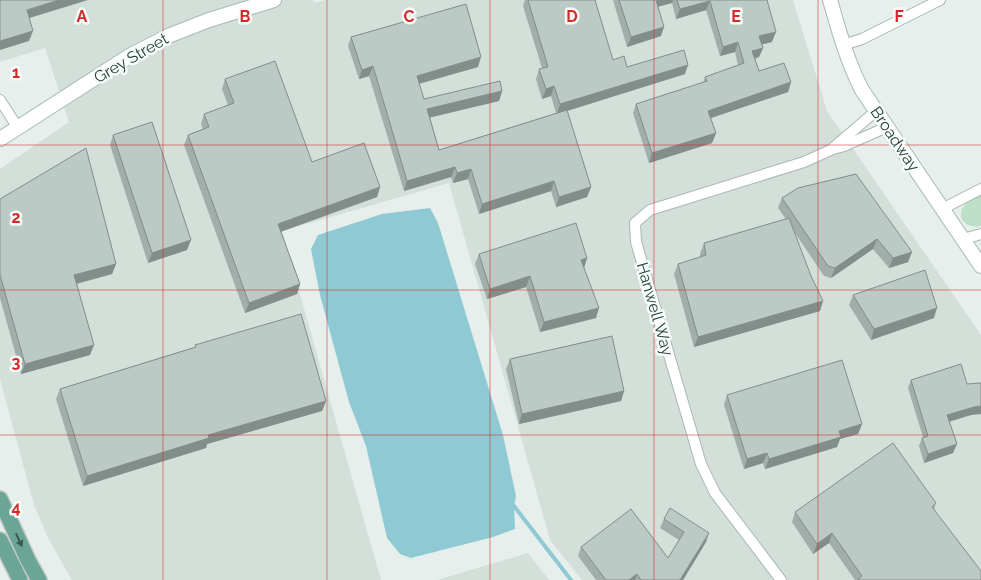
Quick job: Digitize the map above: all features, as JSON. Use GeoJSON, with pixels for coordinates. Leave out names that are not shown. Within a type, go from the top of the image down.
{"type":"FeatureCollection","features":[{"type":"Feature","properties":{"kind":"main road"},"geometry":{"type":"LineString","coordinates":[[0,499],[39,580]]}},
{"type":"Feature","properties":{"kind":"main road"},"geometry":{"type":"LineString","coordinates":[[0,540],[20,580]]}},
{"type":"Feature","properties":{"kind":"street","name":"Grey Street"},"geometry":{"type":"LineString","coordinates":[[1,137],[18,128],[131,54],[168,36],[209,20],[274,0]]}},
{"type":"Feature","properties":{"kind":"street","name":"Broadway"},"geometry":{"type":"LineString","coordinates":[[830,0],[843,45],[862,90],[981,266]]}},
{"type":"Feature","properties":{"kind":"street"},"geometry":{"type":"LineString","coordinates":[[843,45],[862,38],[940,0]]}},
{"type":"Feature","properties":{"kind":"street"},"geometry":{"type":"LineString","coordinates":[[0,100],[18,128]]}},
{"type":"Feature","properties":{"kind":"street","name":"Hanwell Way"},"geometry":{"type":"LineString","coordinates":[[832,149],[876,111]]}},
{"type":"Feature","properties":{"kind":"street","name":"Hanwell Way"},"geometry":{"type":"LineString","coordinates":[[781,580],[715,493],[701,464],[636,242],[634,223],[650,210],[804,162],[887,126]]}},
{"type":"Feature","properties":{"kind":"street"},"geometry":{"type":"LineString","coordinates":[[942,209],[981,189]]}},
{"type":"Feature","properties":{"kind":"street"},"geometry":{"type":"LineString","coordinates":[[963,239],[981,234]]}},
{"type":"Feature","properties":{"kind":"shaded area"},"geometry":{"type":"Polygon","coordinates":[[[0,0],[313,0],[314,3],[326,0],[793,0],[827,111],[981,335],[981,580],[582,580],[550,540],[449,183],[282,231],[381,580],[72,580],[48,538],[34,505],[0,379],[0,169],[69,122],[45,48],[0,62],[0,0]]]}},
{"type":"Feature","properties":{"kind":"shaded area"},"geometry":{"type":"Polygon","coordinates":[[[528,553],[549,580],[437,580],[528,553]]]}},
{"type":"Feature","properties":{"kind":"green space"},"geometry":{"type":"Polygon","coordinates":[[[981,195],[981,226],[969,225],[961,218],[962,209],[981,195]]]}},
{"type":"Feature","properties":{"kind":"water"},"geometry":{"type":"Polygon","coordinates":[[[430,208],[438,223],[503,435],[516,496],[514,506],[515,529],[493,537],[411,558],[400,554],[387,538],[366,446],[349,402],[320,295],[311,249],[318,235],[382,214],[430,208]]]}},
{"type":"Feature","properties":{"kind":"building"},"geometry":{"type":"Polygon","coordinates":[[[0,0],[59,0],[27,10],[33,31],[0,41],[0,0]]]}},
{"type":"Feature","properties":{"kind":"building"},"geometry":{"type":"Polygon","coordinates":[[[528,0],[595,0],[613,60],[624,56],[627,67],[684,50],[688,65],[560,104],[554,86],[546,89],[539,69],[548,67],[528,0]]]}},
{"type":"Feature","properties":{"kind":"building"},"geometry":{"type":"Polygon","coordinates":[[[619,0],[656,0],[664,27],[631,37],[619,0]]]}},
{"type":"Feature","properties":{"kind":"building"},"geometry":{"type":"Polygon","coordinates":[[[677,0],[767,0],[776,32],[759,36],[763,48],[752,51],[759,71],[784,63],[791,82],[708,111],[716,133],[652,153],[636,104],[707,81],[705,77],[744,63],[738,42],[723,47],[710,1],[680,9],[677,0]]]}},
{"type":"Feature","properties":{"kind":"building"},"geometry":{"type":"Polygon","coordinates":[[[466,4],[481,57],[417,76],[424,99],[500,81],[502,91],[427,109],[439,150],[567,110],[591,187],[559,197],[554,181],[482,204],[471,169],[457,173],[455,167],[407,181],[373,66],[362,70],[351,37],[466,4]]]}},
{"type":"Feature","properties":{"kind":"building"},"geometry":{"type":"Polygon","coordinates":[[[275,61],[312,162],[364,143],[380,187],[278,224],[300,284],[249,303],[188,135],[209,127],[204,114],[234,103],[225,79],[275,61]]]}},
{"type":"Feature","properties":{"kind":"building"},"geometry":{"type":"Polygon","coordinates":[[[152,122],[191,240],[152,253],[113,135],[152,122]]]}},
{"type":"Feature","properties":{"kind":"building"},"geometry":{"type":"Polygon","coordinates":[[[86,148],[116,264],[74,275],[94,345],[25,364],[0,275],[0,199],[86,148]]]}},
{"type":"Feature","properties":{"kind":"building"},"geometry":{"type":"Polygon","coordinates":[[[856,174],[912,252],[893,258],[877,239],[835,268],[828,266],[782,198],[798,188],[856,174]]]}},
{"type":"Feature","properties":{"kind":"building"},"geometry":{"type":"Polygon","coordinates":[[[789,218],[811,276],[823,301],[698,337],[678,264],[706,255],[704,243],[789,218]]]}},
{"type":"Feature","properties":{"kind":"building"},"geometry":{"type":"Polygon","coordinates":[[[576,223],[587,258],[581,260],[599,308],[544,322],[530,276],[490,289],[479,254],[576,223]]]}},
{"type":"Feature","properties":{"kind":"building"},"geometry":{"type":"Polygon","coordinates":[[[925,270],[937,308],[874,329],[853,295],[925,270]]]}},
{"type":"Feature","properties":{"kind":"building"},"geometry":{"type":"Polygon","coordinates":[[[301,314],[326,401],[208,435],[209,438],[87,476],[60,389],[196,347],[195,345],[301,314]]]}},
{"type":"Feature","properties":{"kind":"building"},"geometry":{"type":"Polygon","coordinates":[[[612,336],[624,391],[522,414],[510,359],[612,336]]]}},
{"type":"Feature","properties":{"kind":"building"},"geometry":{"type":"Polygon","coordinates":[[[842,360],[862,424],[839,431],[841,437],[769,459],[767,453],[747,459],[727,395],[842,360]]]}},
{"type":"Feature","properties":{"kind":"building"},"geometry":{"type":"Polygon","coordinates":[[[961,364],[967,384],[981,383],[981,406],[947,415],[957,444],[928,454],[922,438],[928,436],[911,380],[961,364]]]}},
{"type":"Feature","properties":{"kind":"building"},"geometry":{"type":"Polygon","coordinates":[[[893,443],[936,503],[932,507],[981,571],[981,580],[858,580],[862,576],[832,533],[817,544],[795,512],[893,443]]]}},
{"type":"Feature","properties":{"kind":"building"},"geometry":{"type":"Polygon","coordinates":[[[670,508],[709,533],[680,580],[641,580],[637,574],[629,580],[606,580],[581,547],[631,509],[668,558],[684,532],[664,519],[670,508]]]}},
{"type":"Feature","properties":{"kind":"waterway"},"geometry":{"type":"LineString","coordinates":[[514,506],[571,580]]}}]}
